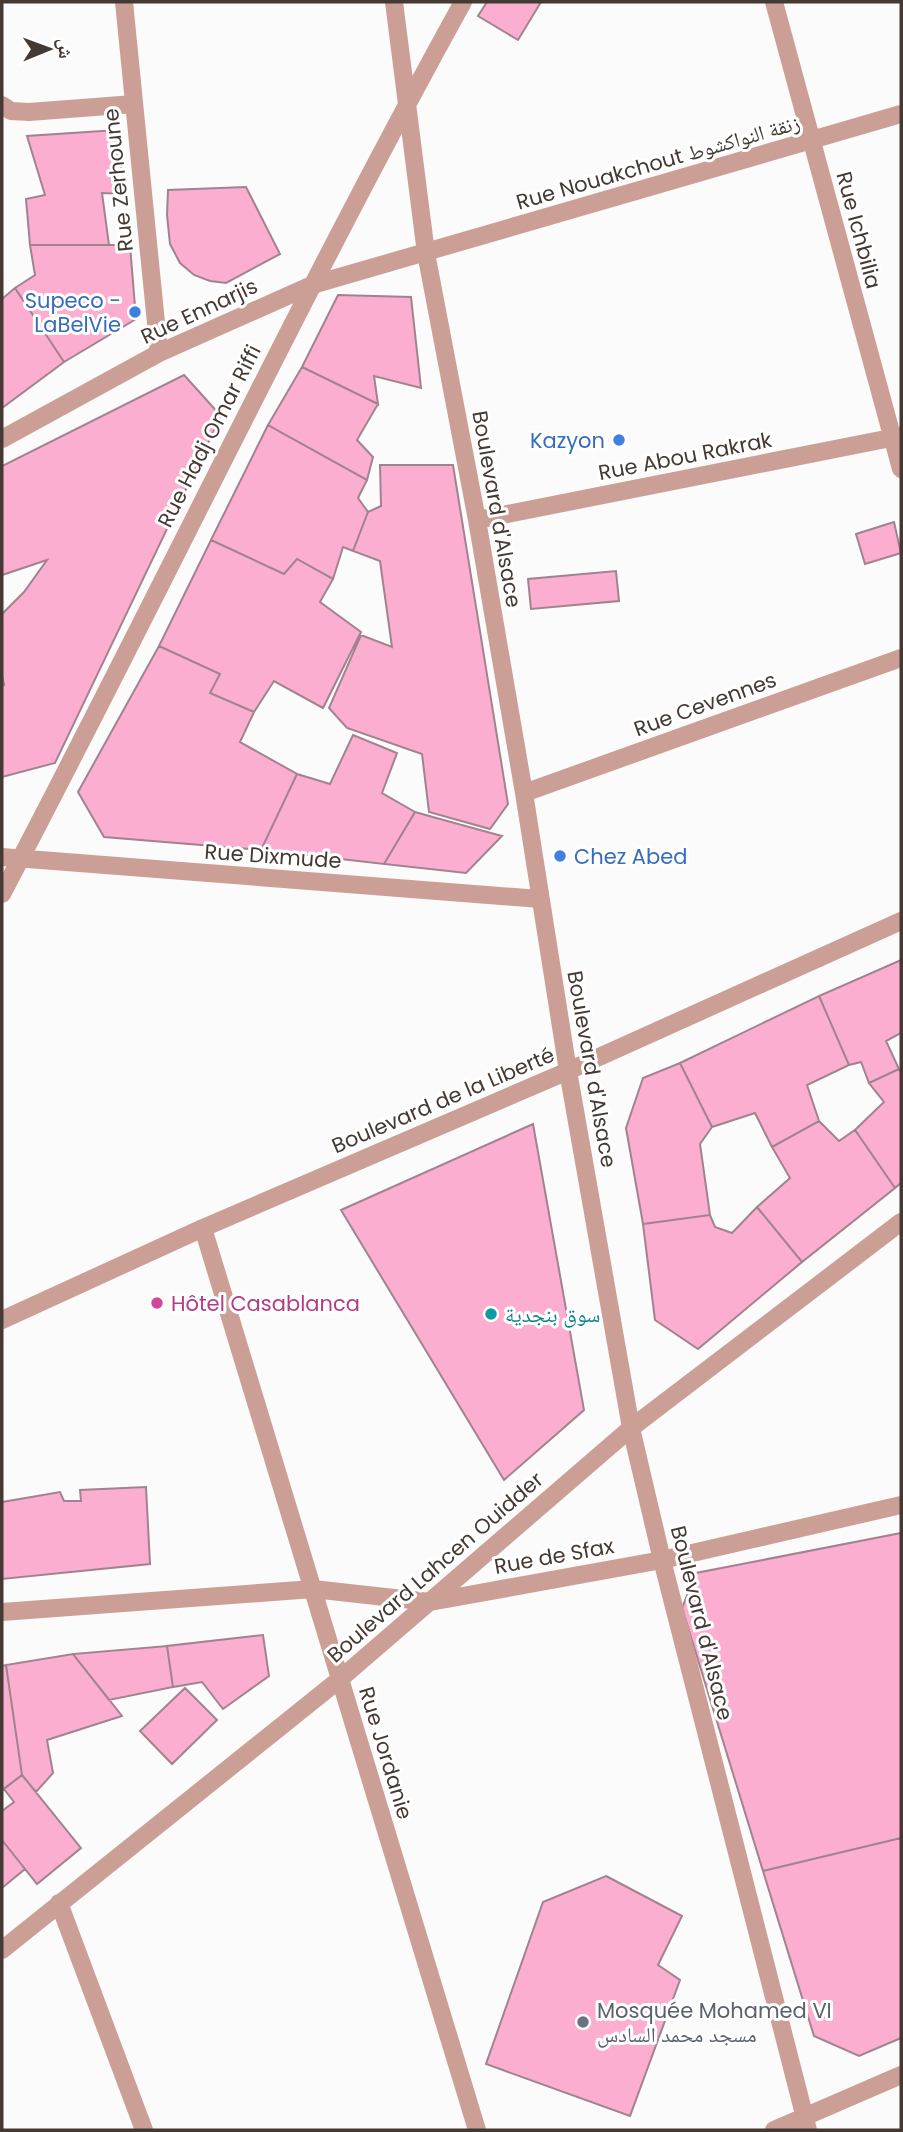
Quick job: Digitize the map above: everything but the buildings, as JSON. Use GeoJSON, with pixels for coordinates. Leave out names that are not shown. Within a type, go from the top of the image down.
{"type":"FeatureCollection","features":[{"type":"Feature","properties":{"kind":"street","name":"Rue Zerhoune"},"geometry":{"type":"LineString","coordinates":[[124,2],[159,353]]}},
{"type":"Feature","properties":{"kind":"street","name":"Boulevard d'Alsace"},"geometry":{"type":"LineString","coordinates":[[394,2],[426,253],[477,520],[568,1071],[631,1428],[806,2123]]}},
{"type":"Feature","properties":{"kind":"street","name":"Rue Hadj Omar Riffi"},"geometry":{"type":"LineString","coordinates":[[2,894],[312,285],[463,2]]}},
{"type":"Feature","properties":{"kind":"street","name":"Rue Ichbilia"},"geometry":{"type":"LineString","coordinates":[[774,2],[811,141],[897,437],[901,469]]}},
{"type":"Feature","properties":{"kind":"street"},"geometry":{"type":"LineString","coordinates":[[2,105],[11,111],[29,112],[134,104]]}},
{"type":"Feature","properties":{"kind":"street","name":"Rue Nouakchout زنقة النواكشوط"},"geometry":{"type":"LineString","coordinates":[[426,253],[901,114]]}},
{"type":"Feature","properties":{"kind":"street","name":"Rue Ennarjis"},"geometry":{"type":"LineString","coordinates":[[2,439],[159,353],[312,285],[426,253]]}},
{"type":"Feature","properties":{"kind":"street","name":"Rue Abou Rakrak"},"geometry":{"type":"LineString","coordinates":[[477,520],[897,437]]}},
{"type":"Feature","properties":{"kind":"street","name":"Rue Cevennes"},"geometry":{"type":"LineString","coordinates":[[524,793],[901,658]]}},
{"type":"Feature","properties":{"kind":"street","name":"Rue Dixmude"},"geometry":{"type":"LineString","coordinates":[[2,857],[540,899]]}},
{"type":"Feature","properties":{"kind":"street","name":"Boulevard de la Liberté"},"geometry":{"type":"LineString","coordinates":[[2,1320],[203,1227],[568,1071],[901,921]]}},
{"type":"Feature","properties":{"kind":"street","name":"Boulevard Lahcen Ouidder"},"geometry":{"type":"LineString","coordinates":[[2,1950],[340,1679],[631,1428],[901,1222]]}},
{"type":"Feature","properties":{"kind":"street","name":"Rue Jordanie"},"geometry":{"type":"LineString","coordinates":[[203,1227],[477,2130]]}},
{"type":"Feature","properties":{"kind":"street","name":"Rue de Sfax"},"geometry":{"type":"LineString","coordinates":[[2,1612],[313,1589],[430,1602],[662,1559],[901,1505]]}},
{"type":"Feature","properties":{"kind":"street"},"geometry":{"type":"LineString","coordinates":[[59,1903],[144,2130]]}},
{"type":"Feature","properties":{"kind":"street"},"geometry":{"type":"LineString","coordinates":[[774,2130],[806,2123],[901,2075]]}},
{"type":"Feature","properties":{"kind":"place","name":"Supeco - LaBelVie"},"geometry":{"type":"Point","coordinates":[135,312]}},
{"type":"Feature","properties":{"kind":"place","name":"Kazyon"},"geometry":{"type":"Point","coordinates":[619,440]}},
{"type":"Feature","properties":{"kind":"place","name":"Chez Abed"},"geometry":{"type":"Point","coordinates":[560,856]}},
{"type":"Feature","properties":{"kind":"place","name":"Hôtel Casablanca"},"geometry":{"type":"Point","coordinates":[157,1303]}},
{"type":"Feature","properties":{"kind":"place","name":"سوق بنجدية"},"geometry":{"type":"Point","coordinates":[491,1314]}},
{"type":"Feature","properties":{"kind":"place","name":"Mosquée Mohamed VI مسجد محمد السادس"},"geometry":{"type":"Point","coordinates":[583,2022]}}]}
